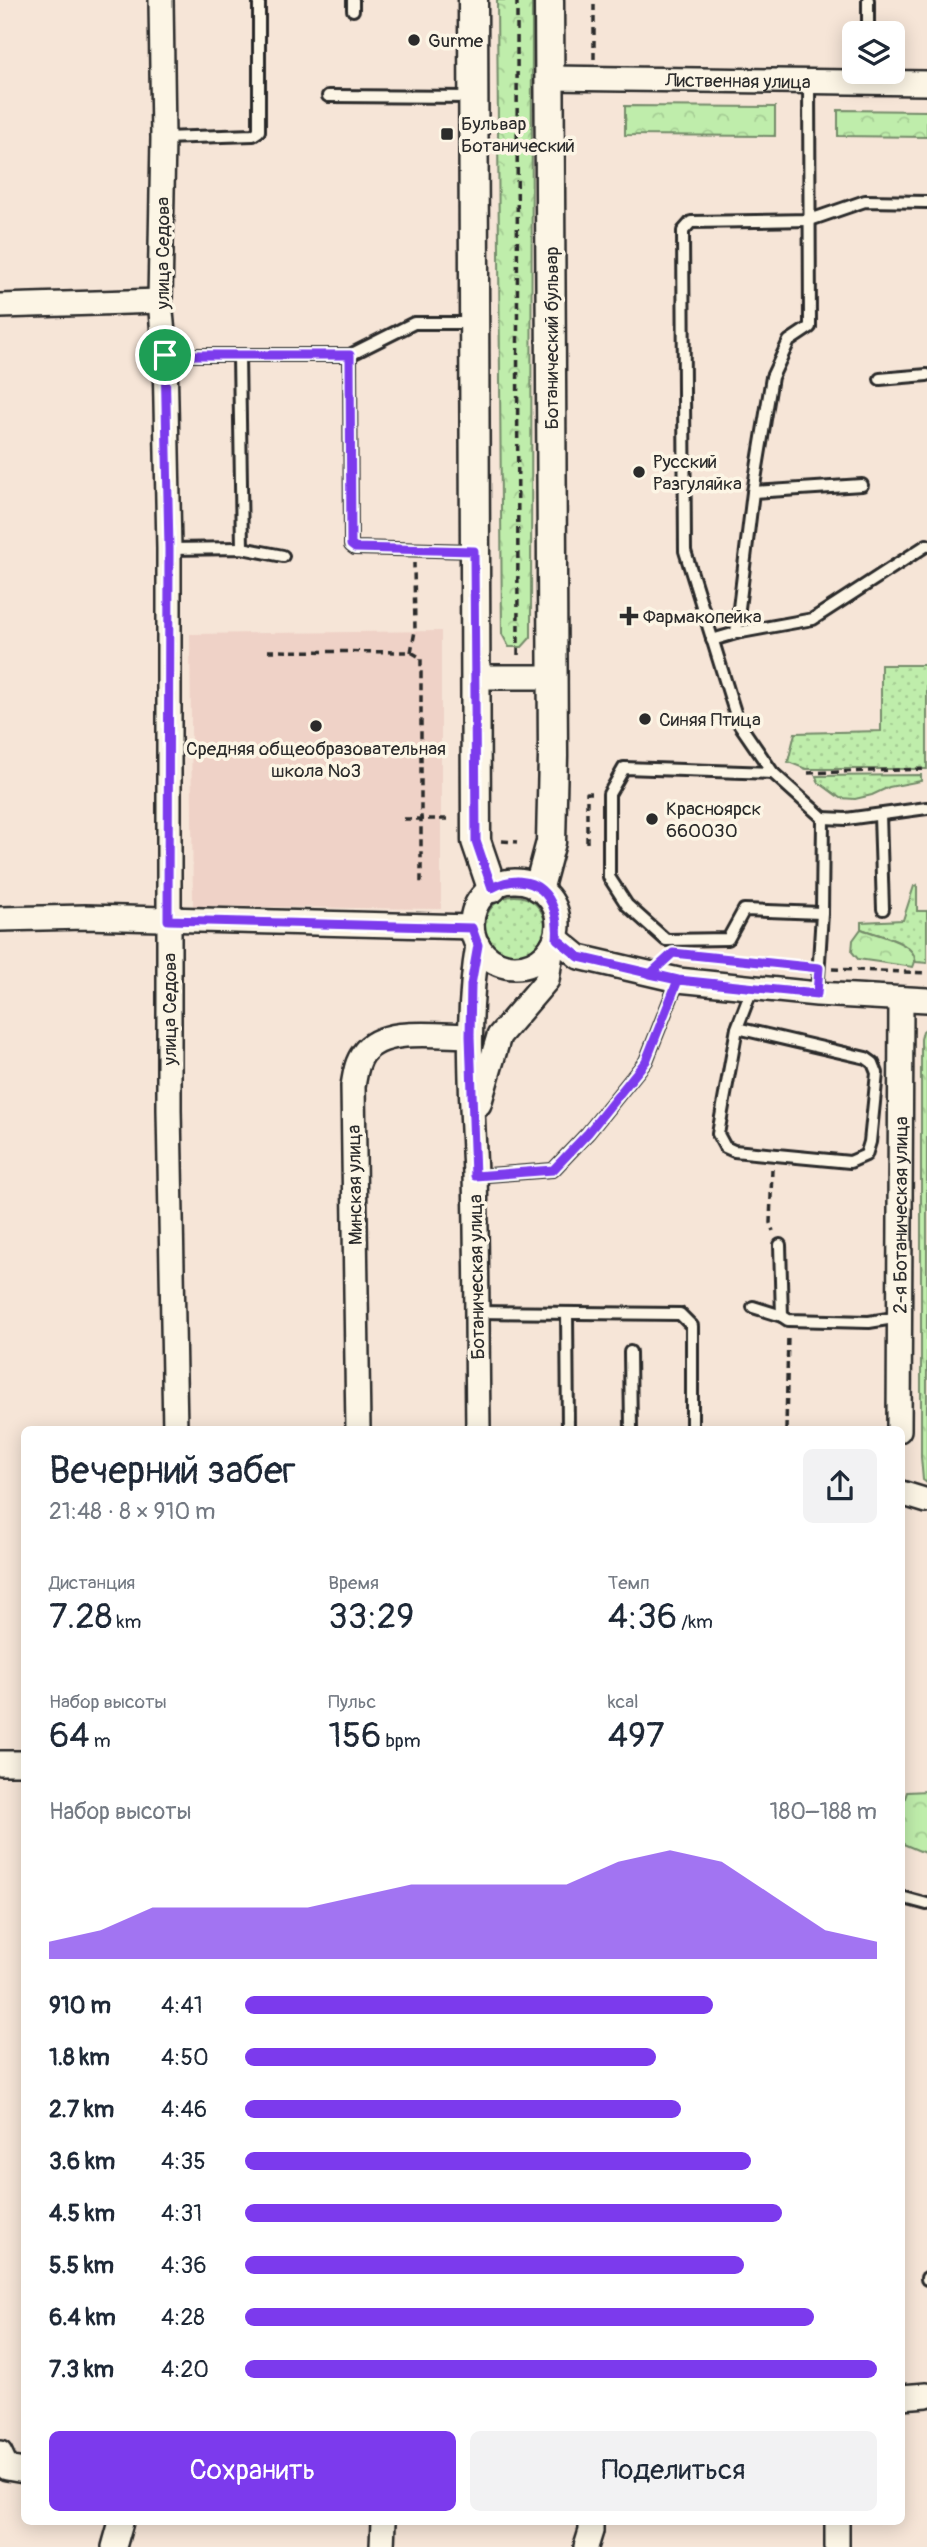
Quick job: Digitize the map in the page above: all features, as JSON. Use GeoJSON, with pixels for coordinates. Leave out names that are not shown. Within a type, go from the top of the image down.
{"type":"FeatureCollection","features":[{"type":"Feature","properties":{"kind":"street","name":"улица Седова"},"geometry":{"type":"LineString","coordinates":[[161,0],[163,138],[160,301],[165,355],[169,549],[168,920],[175,1426]]}},
{"type":"Feature","properties":{"kind":"street"},"geometry":{"type":"LineString","coordinates":[[473,0],[476,841],[492,888]]}},
{"type":"Feature","properties":{"kind":"street","name":"Ботанический бульвар"},"geometry":{"type":"LineString","coordinates":[[539,887],[551,842],[554,677],[549,0]]}},
{"type":"Feature","properties":{"kind":"street","name":"Лиственная улица"},"geometry":{"type":"LineString","coordinates":[[549,78],[809,81],[842,79]]}},
{"type":"Feature","properties":{"kind":"street","name":"Лиственная улица"},"geometry":{"type":"LineString","coordinates":[[905,81],[927,83]]}},
{"type":"Feature","properties":{"kind":"street"},"geometry":{"type":"LineString","coordinates":[[0,306],[160,301]]}},
{"type":"Feature","properties":{"kind":"street"},"geometry":{"type":"LineString","coordinates":[[474,677],[554,677]]}},
{"type":"Feature","properties":{"kind":"street"},"geometry":{"type":"LineString","coordinates":[[510,881],[539,887],[556,909],[555,943],[538,961],[516,967],[494,961],[484,954],[475,936],[476,905],[492,888],[510,881]]}},
{"type":"Feature","properties":{"kind":"street"},"geometry":{"type":"LineString","coordinates":[[0,919],[85,917],[475,936]]}},
{"type":"Feature","properties":{"kind":"street","name":"Ботаническая улица"},"geometry":{"type":"LineString","coordinates":[[475,936],[470,1036],[475,1176],[478,1426]]}},
{"type":"Feature","properties":{"kind":"street"},"geometry":{"type":"LineString","coordinates":[[555,943],[579,957],[678,980],[752,989],[927,1000]]}},
{"type":"Feature","properties":{"kind":"street","name":"Ботаническая улица"},"geometry":{"type":"LineString","coordinates":[[473,1123],[499,1036],[547,980],[555,943]]}},
{"type":"Feature","properties":{"kind":"street","name":"2-я Ботаническая улица"},"geometry":{"type":"LineString","coordinates":[[899,1426],[901,999]]}},
{"type":"Feature","properties":{"kind":"street","name":"Минская улица"},"geometry":{"type":"LineString","coordinates":[[358,1426],[353,1086],[356,1070],[363,1053],[384,1039],[398,1035],[470,1036]]}},
{"type":"Feature","properties":{"kind":"street"},"geometry":{"type":"LineString","coordinates":[[905,1494],[927,1500]]}},
{"type":"Feature","properties":{"kind":"street"},"geometry":{"type":"LineString","coordinates":[[0,1763],[21,1763]]}},
{"type":"Feature","properties":{"kind":"street"},"geometry":{"type":"LineString","coordinates":[[905,2397],[927,2395]]}},
{"type":"Feature","properties":{"kind":"street"},"geometry":{"type":"LineString","coordinates":[[0,2454],[7,2468],[21,2470]]}},
{"type":"Feature","properties":{"kind":"street"},"geometry":{"type":"LineString","coordinates":[[114,2547],[120,2525]]}},
{"type":"Feature","properties":{"kind":"street"},"geometry":{"type":"LineString","coordinates":[[382,2547],[383,2525]]}},
{"type":"Feature","properties":{"kind":"street"},"geometry":{"type":"LineString","coordinates":[[837,2525],[837,2547]]}},
{"type":"Feature","properties":{"kind":"lane"},"geometry":{"type":"LineString","coordinates":[[163,138],[253,135],[259,131],[259,0]]}},
{"type":"Feature","properties":{"kind":"lane"},"geometry":{"type":"LineString","coordinates":[[868,0],[868,21]]}},
{"type":"Feature","properties":{"kind":"lane"},"geometry":{"type":"LineString","coordinates":[[736,633],[753,492],[772,377],[789,341],[810,327],[809,81]]}},
{"type":"Feature","properties":{"kind":"lane"},"geometry":{"type":"LineString","coordinates":[[328,96],[474,97]]}},
{"type":"Feature","properties":{"kind":"lane"},"geometry":{"type":"LineString","coordinates":[[927,202],[865,201],[810,220],[691,222],[683,231],[685,551],[738,722],[774,773],[823,818],[846,819],[927,808]]}},
{"type":"Feature","properties":{"kind":"lane"},"geometry":{"type":"LineString","coordinates":[[165,355],[350,355],[414,323],[474,323]]}},
{"type":"Feature","properties":{"kind":"lane"},"geometry":{"type":"LineString","coordinates":[[350,355],[351,545],[355,548],[474,551]]}},
{"type":"Feature","properties":{"kind":"lane"},"geometry":{"type":"LineString","coordinates":[[239,356],[242,548]]}},
{"type":"Feature","properties":{"kind":"lane"},"geometry":{"type":"LineString","coordinates":[[880,379],[927,375]]}},
{"type":"Feature","properties":{"kind":"lane"},"geometry":{"type":"LineString","coordinates":[[753,492],[862,485]]}},
{"type":"Feature","properties":{"kind":"lane"},"geometry":{"type":"LineString","coordinates":[[712,640],[813,619],[927,545]]}},
{"type":"Feature","properties":{"kind":"lane"},"geometry":{"type":"LineString","coordinates":[[169,549],[242,548],[284,556]]}},
{"type":"Feature","properties":{"kind":"lane"},"geometry":{"type":"LineString","coordinates":[[774,773],[624,768],[609,794],[609,877],[627,905],[666,940],[728,939],[744,910],[822,913]]}},
{"type":"Feature","properties":{"kind":"lane"},"geometry":{"type":"LineString","coordinates":[[880,815],[883,909]]}},
{"type":"Feature","properties":{"kind":"lane"},"geometry":{"type":"LineString","coordinates":[[817,994],[822,913],[823,818]]}},
{"type":"Feature","properties":{"kind":"lane"},"geometry":{"type":"LineString","coordinates":[[475,1176],[553,1170],[588,1133],[646,1061],[678,980]]}},
{"type":"Feature","properties":{"kind":"lane"},"geometry":{"type":"LineString","coordinates":[[737,1028],[866,1058],[873,1063],[877,1073],[870,1142],[866,1155],[857,1161],[850,1161],[734,1151],[725,1147],[718,1134],[737,1028],[752,989]]}},
{"type":"Feature","properties":{"kind":"lane"},"geometry":{"type":"LineString","coordinates":[[780,1245],[785,1318]]}},
{"type":"Feature","properties":{"kind":"lane"},"geometry":{"type":"LineString","coordinates":[[753,1307],[785,1318],[869,1322],[900,1317]]}},
{"type":"Feature","properties":{"kind":"lane"},"geometry":{"type":"LineString","coordinates":[[477,1312],[680,1314],[692,1326],[692,1426]]}},
{"type":"Feature","properties":{"kind":"lane"},"geometry":{"type":"LineString","coordinates":[[567,1313],[568,1426]]}},
{"type":"Feature","properties":{"kind":"lane"},"geometry":{"type":"LineString","coordinates":[[630,1352],[631,1426]]}},
{"type":"Feature","properties":{"kind":"lane"},"geometry":{"type":"LineString","coordinates":[[905,1898],[927,1905]]}},
{"type":"Feature","properties":{"kind":"path"},"geometry":{"type":"LineString","coordinates":[[517,0],[517,677]]}},
{"type":"Feature","properties":{"kind":"path"},"geometry":{"type":"LineString","coordinates":[[594,0],[594,78]]}},
{"type":"Feature","properties":{"kind":"path"},"geometry":{"type":"LineString","coordinates":[[411,652],[415,631],[414,550]]}},
{"type":"Feature","properties":{"kind":"path"},"geometry":{"type":"LineString","coordinates":[[268,651],[411,652],[421,658],[421,886]]}},
{"type":"Feature","properties":{"kind":"path"},"geometry":{"type":"LineString","coordinates":[[808,773],[927,769]]}},
{"type":"Feature","properties":{"kind":"path"},"geometry":{"type":"LineString","coordinates":[[587,843],[587,793],[609,794]]}},
{"type":"Feature","properties":{"kind":"path"},"geometry":{"type":"LineString","coordinates":[[404,819],[453,819]]}},
{"type":"Feature","properties":{"kind":"path"},"geometry":{"type":"LineString","coordinates":[[497,841],[517,842]]}},
{"type":"Feature","properties":{"kind":"path"},"geometry":{"type":"LineString","coordinates":[[699,956],[819,968],[927,973]]}},
{"type":"Feature","properties":{"kind":"path"},"geometry":{"type":"LineString","coordinates":[[772,1155],[770,1223],[780,1245]]}},
{"type":"Feature","properties":{"kind":"path"},"geometry":{"type":"LineString","coordinates":[[785,1318],[786,1426]]}},
{"type":"Feature","properties":{"kind":"shaded area","name":"Средняя общеобразовательная школа №3"},"geometry":{"type":"Polygon","coordinates":[[[441,631],[441,909],[193,906],[190,634],[441,631]]]}},
{"type":"Feature","properties":{"kind":"green space"},"geometry":{"type":"Polygon","coordinates":[[[497,0],[532,0],[531,637],[522,647],[509,647],[502,634],[497,0]]]}},
{"type":"Feature","properties":{"kind":"green space"},"geometry":{"type":"Polygon","coordinates":[[[625,106],[775,107],[775,136],[625,135],[625,106]]]}},
{"type":"Feature","properties":{"kind":"green space"},"geometry":{"type":"Polygon","coordinates":[[[838,110],[927,111],[927,137],[838,136],[838,110]]]}},
{"type":"Feature","properties":{"kind":"green space"},"geometry":{"type":"Polygon","coordinates":[[[881,665],[927,665],[927,769],[806,769],[788,762],[795,733],[881,731],[881,665]]]}},
{"type":"Feature","properties":{"kind":"green space"},"geometry":{"type":"Polygon","coordinates":[[[921,775],[921,781],[889,787],[855,799],[840,798],[818,782],[816,776],[921,775]]]}},
{"type":"Feature","properties":{"kind":"green space"},"geometry":{"type":"Polygon","coordinates":[[[917,885],[917,911],[927,911],[927,963],[916,962],[908,949],[901,944],[861,929],[861,922],[903,920],[914,886],[917,885]]]}},
{"type":"Feature","properties":{"kind":"green space"},"geometry":{"type":"Polygon","coordinates":[[[509,896],[521,896],[537,904],[543,914],[543,938],[537,948],[521,956],[509,956],[493,948],[485,932],[485,920],[493,904],[509,896]]]}},
{"type":"Feature","properties":{"kind":"green space"},"geometry":{"type":"Polygon","coordinates":[[[861,929],[906,946],[915,959],[913,967],[858,959],[852,952],[853,940],[861,929]]]}},
{"type":"Feature","properties":{"kind":"green space"},"geometry":{"type":"Polygon","coordinates":[[[927,1028],[927,1483],[923,1480],[921,1457],[921,1039],[927,1028]]]}},
{"type":"Feature","properties":{"kind":"green space"},"geometry":{"type":"Polygon","coordinates":[[[927,1791],[927,1854],[905,1845],[907,1792],[927,1791]]]}},
{"type":"Feature","properties":{"kind":"place","name":"Gurme"},"geometry":{"type":"Point","coordinates":[414,40]}},
{"type":"Feature","properties":{"kind":"place","name":"Бульвар Ботанический"},"geometry":{"type":"Point","coordinates":[447,134]}},
{"type":"Feature","properties":{"kind":"place","name":"Русский Разгуляйка"},"geometry":{"type":"Point","coordinates":[639,472]}},
{"type":"Feature","properties":{"kind":"place","name":"Фармакопейка"},"geometry":{"type":"Point","coordinates":[629,616]}},
{"type":"Feature","properties":{"kind":"place","name":"Синяя Птица"},"geometry":{"type":"Point","coordinates":[645,719]}},
{"type":"Feature","properties":{"kind":"place","name":"Средняя общеобразовательная школа №3"},"geometry":{"type":"Point","coordinates":[316,726]}},
{"type":"Feature","properties":{"kind":"place","name":"Красноярск 660030"},"geometry":{"type":"Point","coordinates":[652,819]}},
{"type":"Feature","properties":{"kind":"route"},"geometry":{"type":"LineString","coordinates":[[165,355],[169,549],[168,920],[472,928],[478,945],[471,985],[470,1036],[475,1176],[553,1170],[588,1133],[646,1061],[678,980],[650,974],[673,953],[819,968],[817,994],[678,980],[579,957],[557,939],[556,909],[539,887],[510,881],[492,888],[476,841],[474,551],[355,548],[351,545],[350,355],[165,355]]}}]}
